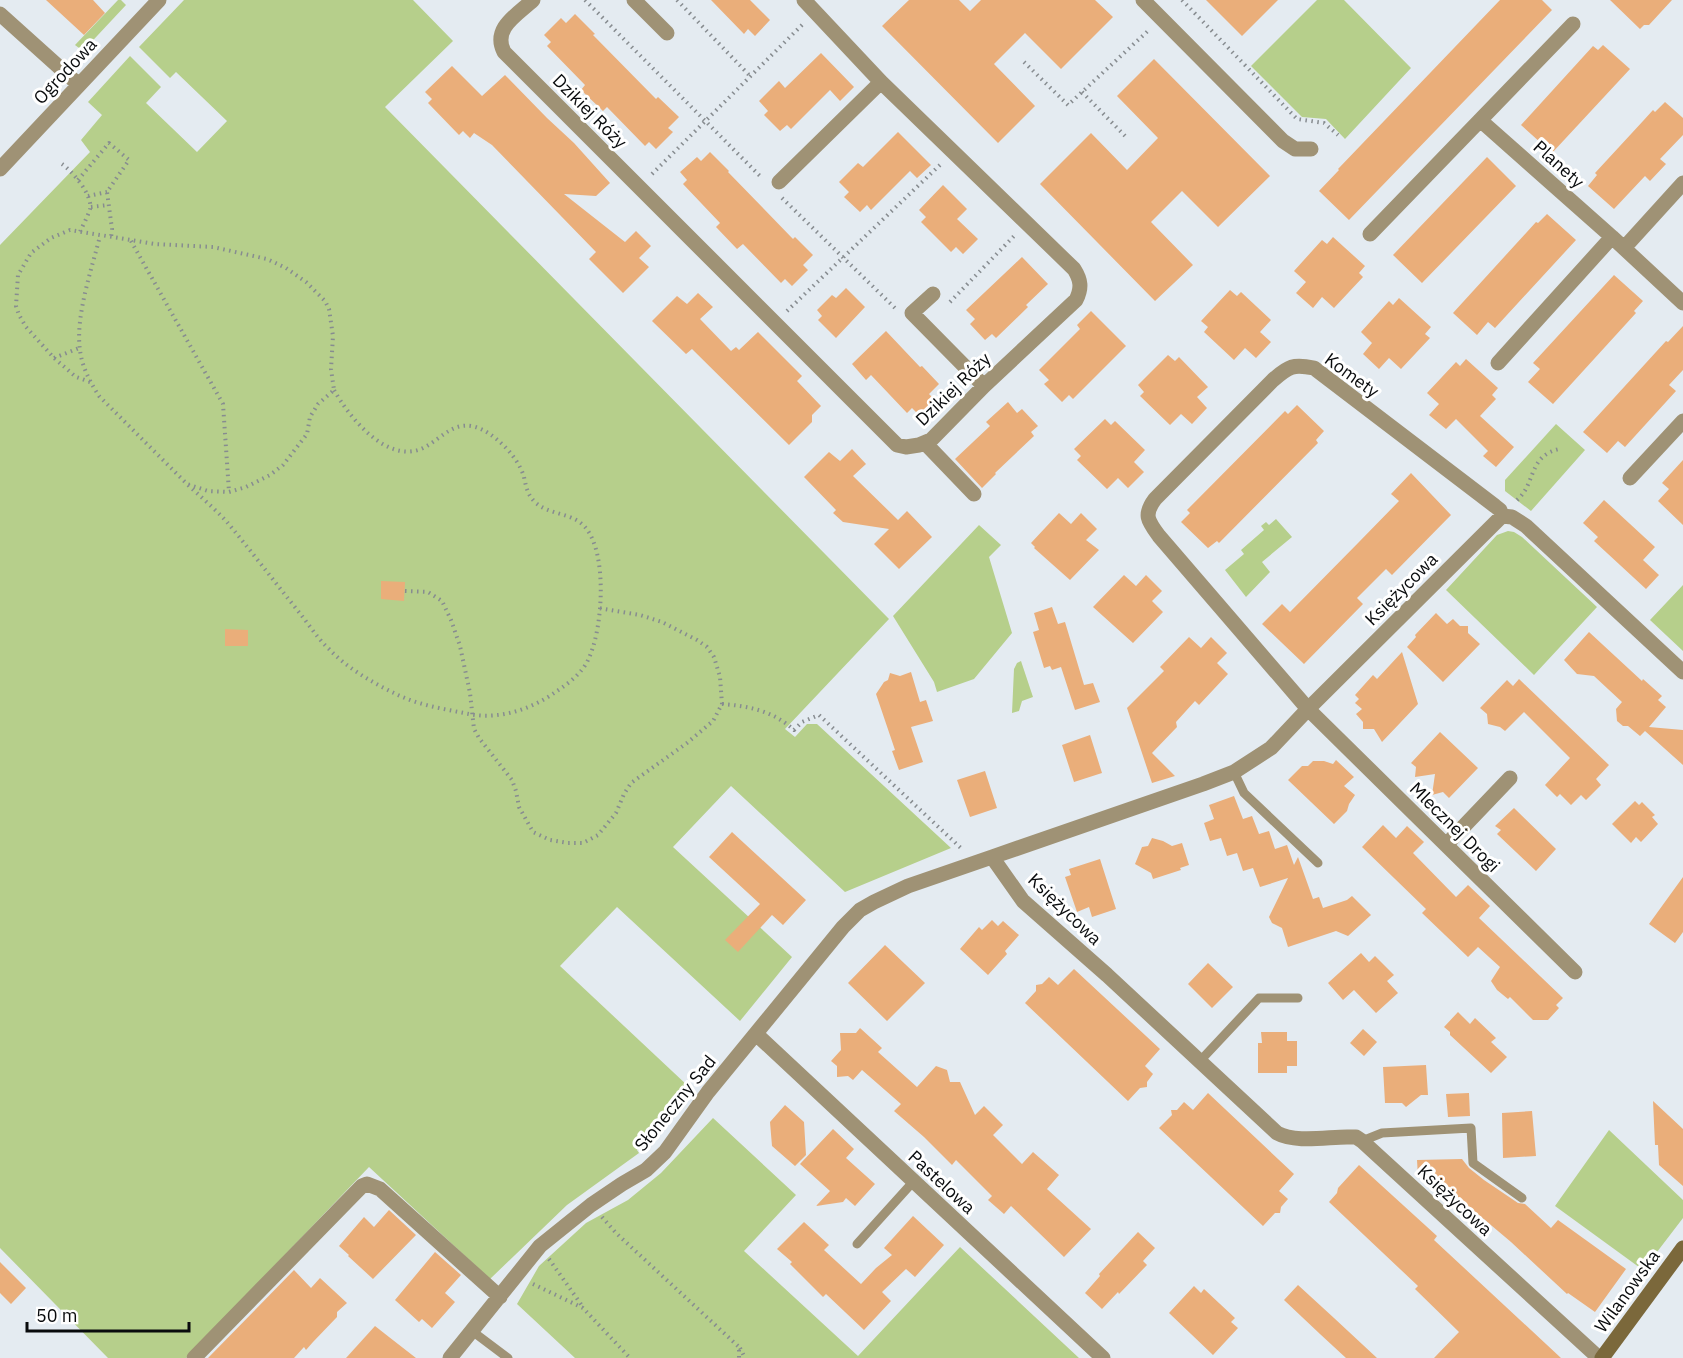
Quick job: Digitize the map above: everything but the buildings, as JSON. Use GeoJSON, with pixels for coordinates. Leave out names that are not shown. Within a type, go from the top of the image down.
{"type":"FeatureCollection","features":[{"type":"Feature","properties":{"kind":"street","name":"Ogrodowa"},"geometry":{"type":"LineString","coordinates":[[0,169],[159,0]]}},
{"type":"Feature","properties":{"kind":"street","name":"Dzikiej Róży"},"geometry":{"type":"LineString","coordinates":[[533,0],[504,27],[500,37],[500,45],[504,52],[897,445],[906,447],[925,443],[931,440],[984,386],[1076,300],[1081,284],[1074,269],[881,82],[804,0]]}},
{"type":"Feature","properties":{"kind":"street"},"geometry":{"type":"LineString","coordinates":[[634,0],[666,33]]}},
{"type":"Feature","properties":{"kind":"street"},"geometry":{"type":"LineString","coordinates":[[1143,0],[1283,141],[1295,149],[1311,149]]}},
{"type":"Feature","properties":{"kind":"street"},"geometry":{"type":"LineString","coordinates":[[0,14],[79,85]]}},
{"type":"Feature","properties":{"kind":"street"},"geometry":{"type":"LineString","coordinates":[[1370,234],[1573,24]]}},
{"type":"Feature","properties":{"kind":"street"},"geometry":{"type":"LineString","coordinates":[[776,187],[881,82]]}},
{"type":"Feature","properties":{"kind":"street","name":"Planety"},"geometry":{"type":"LineString","coordinates":[[1480,120],[1683,303]]}},
{"type":"Feature","properties":{"kind":"street"},"geometry":{"type":"LineString","coordinates":[[1624,248],[1683,183]]}},
{"type":"Feature","properties":{"kind":"street"},"geometry":{"type":"LineString","coordinates":[[1498,363],[1612,237]]}},
{"type":"Feature","properties":{"kind":"street"},"geometry":{"type":"LineString","coordinates":[[933,294],[912,314],[984,386]]}},
{"type":"Feature","properties":{"kind":"street","name":"Komety"},"geometry":{"type":"LineString","coordinates":[[1308,709],[1159,536],[1148,516],[1148,509],[1155,499],[1273,380],[1290,367],[1299,366],[1314,368],[1496,506],[1502,516],[1512,517],[1526,526],[1683,672]]}},
{"type":"Feature","properties":{"kind":"street"},"geometry":{"type":"LineString","coordinates":[[1630,478],[1683,421]]}},
{"type":"Feature","properties":{"kind":"street"},"geometry":{"type":"LineString","coordinates":[[925,443],[974,494]]}},
{"type":"Feature","properties":{"kind":"street","name":"Księżycowa"},"geometry":{"type":"LineString","coordinates":[[1502,516],[1271,748],[1234,772],[992,857],[1023,901],[1277,1133],[1295,1138],[1356,1137],[1362,1141],[1601,1358]]}},
{"type":"Feature","properties":{"kind":"street","name":"Mlecznej Drogi"},"geometry":{"type":"LineString","coordinates":[[1308,709],[1575,972]]}},
{"type":"Feature","properties":{"kind":"street"},"geometry":{"type":"LineString","coordinates":[[1446,845],[1510,778]]}},
{"type":"Feature","properties":{"kind":"street","name":"Słoneczny Sad"},"geometry":{"type":"LineString","coordinates":[[450,1358],[540,1246],[591,1205],[646,1170],[665,1152],[708,1092],[843,927],[860,910],[908,886],[992,857]]}},
{"type":"Feature","properties":{"kind":"street","name":"Pastelowa"},"geometry":{"type":"LineString","coordinates":[[756,1034],[1102,1358]]}},
{"type":"Feature","properties":{"kind":"street"},"geometry":{"type":"LineString","coordinates":[[194,1358],[362,1186],[368,1184],[380,1189],[500,1297]]}},
{"type":"Feature","properties":{"kind":"street","name":"Wilanowska"},"geometry":{"type":"LineString","coordinates":[[1601,1358],[1683,1248]]}},
{"type":"Feature","properties":{"kind":"lane"},"geometry":{"type":"LineString","coordinates":[[1234,772],[1244,793],[1318,863]]}},
{"type":"Feature","properties":{"kind":"lane"},"geometry":{"type":"LineString","coordinates":[[1200,1061],[1259,998],[1298,998]]}},
{"type":"Feature","properties":{"kind":"lane"},"geometry":{"type":"LineString","coordinates":[[1362,1141],[1382,1133],[1471,1128],[1473,1163],[1522,1198]]}},
{"type":"Feature","properties":{"kind":"lane"},"geometry":{"type":"LineString","coordinates":[[857,1244],[913,1182]]}},
{"type":"Feature","properties":{"kind":"lane"},"geometry":{"type":"LineString","coordinates":[[472,1331],[508,1358]]}},
{"type":"Feature","properties":{"kind":"path"},"geometry":{"type":"LineString","coordinates":[[585,0],[705,122],[776,187],[898,311],[912,314]]}},
{"type":"Feature","properties":{"kind":"path"},"geometry":{"type":"LineString","coordinates":[[677,0],[751,77]]}},
{"type":"Feature","properties":{"kind":"path"},"geometry":{"type":"LineString","coordinates":[[1182,0],[1297,119],[1324,123],[1338,135]]}},
{"type":"Feature","properties":{"kind":"path"},"geometry":{"type":"LineString","coordinates":[[639,187],[815,12]]}},
{"type":"Feature","properties":{"kind":"path"},"geometry":{"type":"LineString","coordinates":[[1024,62],[1068,105],[1161,19]]}},
{"type":"Feature","properties":{"kind":"path"},"geometry":{"type":"LineString","coordinates":[[1082,92],[1128,139]]}},
{"type":"Feature","properties":{"kind":"path"},"geometry":{"type":"LineString","coordinates":[[78,180],[109,143],[129,160],[107,192],[111,238]]}},
{"type":"Feature","properties":{"kind":"path"},"geometry":{"type":"LineString","coordinates":[[774,323],[953,152]]}},
{"type":"Feature","properties":{"kind":"path"},"geometry":{"type":"LineString","coordinates":[[62,164],[72,171],[88,196],[91,207],[80,232]]}},
{"type":"Feature","properties":{"kind":"path"},"geometry":{"type":"LineString","coordinates":[[88,196],[107,192]]}},
{"type":"Feature","properties":{"kind":"path"},"geometry":{"type":"LineString","coordinates":[[91,207],[108,205]]}},
{"type":"Feature","properties":{"kind":"path"},"geometry":{"type":"LineString","coordinates":[[949,303],[1027,223]]}},
{"type":"Feature","properties":{"kind":"path"},"geometry":{"type":"LineString","coordinates":[[90,382],[76,377],[54,358],[26,327],[16,306],[18,275],[32,254],[51,238],[70,230],[155,244],[213,247],[267,259],[286,268],[306,282],[325,301],[329,309],[333,336],[330,369],[334,390],[343,407],[372,438],[388,447],[409,452],[422,448],[458,426],[482,430],[501,443],[512,456],[523,475],[526,489],[536,504],[576,520],[584,526],[596,549],[601,573],[595,642],[587,662],[573,679],[555,693],[515,713],[473,715],[395,694],[356,671],[328,649],[225,520],[99,396],[90,382],[79,348],[81,314],[100,236]]}},
{"type":"Feature","properties":{"kind":"path"},"geometry":{"type":"LineString","coordinates":[[131,241],[222,404],[229,492]]}},
{"type":"Feature","properties":{"kind":"path"},"geometry":{"type":"LineString","coordinates":[[54,358],[79,348]]}},
{"type":"Feature","properties":{"kind":"path"},"geometry":{"type":"LineString","coordinates":[[187,484],[208,491],[229,492],[270,475],[283,465],[307,434],[310,417],[318,404],[334,390]]}},
{"type":"Feature","properties":{"kind":"path"},"geometry":{"type":"LineString","coordinates":[[1514,502],[1523,495],[1540,458],[1559,449]]}},
{"type":"Feature","properties":{"kind":"path"},"geometry":{"type":"LineString","coordinates":[[405,591],[429,592],[442,601],[460,646],[474,729],[512,780],[519,807],[533,832],[550,840],[583,843],[598,835],[616,813],[631,783],[687,743],[713,721],[722,704],[720,677],[714,657],[707,647],[662,621],[599,608]]}},
{"type":"Feature","properties":{"kind":"path"},"geometry":{"type":"LineString","coordinates":[[722,704],[746,706],[764,711],[794,730],[802,722],[819,715],[967,853],[992,857]]}},
{"type":"Feature","properties":{"kind":"path"},"geometry":{"type":"LineString","coordinates":[[591,1205],[616,1233],[739,1347],[745,1358]]}},
{"type":"Feature","properties":{"kind":"path"},"geometry":{"type":"LineString","coordinates":[[540,1246],[584,1308],[630,1358]]}},
{"type":"Feature","properties":{"kind":"path"},"geometry":{"type":"LineString","coordinates":[[511,1282],[530,1283],[584,1308]]}},
{"type":"Feature","properties":{"kind":"path"},"geometry":{"type":"LineString","coordinates":[[739,1347],[739,1358]]}},
{"type":"Feature","properties":{"kind":"green space"},"geometry":{"type":"Polygon","coordinates":[[[118,0],[126,5],[83,51],[75,45],[118,0]]]}},
{"type":"Feature","properties":{"kind":"green space"},"geometry":{"type":"Polygon","coordinates":[[[184,0],[413,0],[453,41],[385,107],[889,619],[785,729],[795,737],[807,724],[817,724],[951,848],[845,892],[731,786],[673,847],[792,957],[740,1021],[617,907],[560,966],[688,1086],[637,1150],[639,1153],[567,1205],[490,1279],[369,1167],[186,1358],[108,1358],[0,1248],[0,245],[90,152],[81,140],[102,115],[88,102],[130,56],[161,87],[146,103],[197,152],[227,121],[176,72],[170,78],[139,47],[184,0]]]}},
{"type":"Feature","properties":{"kind":"green space"},"geometry":{"type":"Polygon","coordinates":[[[1317,0],[1344,0],[1411,68],[1345,139],[1326,119],[1302,117],[1251,66],[1317,0]]]}},
{"type":"Feature","properties":{"kind":"green space"},"geometry":{"type":"Polygon","coordinates":[[[1556,424],[1585,450],[1531,511],[1505,491],[1505,480],[1556,424]]]}},
{"type":"Feature","properties":{"kind":"green space"},"geometry":{"type":"Polygon","coordinates":[[[1276,519],[1292,537],[1262,562],[1270,572],[1246,597],[1225,570],[1244,554],[1241,550],[1264,530],[1261,526],[1266,522],[1269,525],[1276,519]]]}},
{"type":"Feature","properties":{"kind":"green space"},"geometry":{"type":"Polygon","coordinates":[[[979,525],[1001,545],[989,557],[1012,633],[974,679],[937,692],[934,682],[893,616],[979,525]]]}},
{"type":"Feature","properties":{"kind":"green space"},"geometry":{"type":"Polygon","coordinates":[[[1508,531],[1522,537],[1597,607],[1534,675],[1446,590],[1497,535],[1508,531]]]}},
{"type":"Feature","properties":{"kind":"green space"},"geometry":{"type":"Polygon","coordinates":[[[1683,585],[1683,651],[1650,620],[1683,585]]]}},
{"type":"Feature","properties":{"kind":"green space"},"geometry":{"type":"Polygon","coordinates":[[[1021,661],[1033,697],[1022,701],[1019,711],[1012,713],[1014,669],[1021,661]]]}},
{"type":"Feature","properties":{"kind":"green space"},"geometry":{"type":"Polygon","coordinates":[[[713,1118],[796,1195],[744,1251],[858,1356],[960,1247],[1079,1358],[575,1358],[517,1304],[539,1266],[586,1223],[628,1200],[661,1173],[713,1118]]]}},
{"type":"Feature","properties":{"kind":"green space"},"geometry":{"type":"Polygon","coordinates":[[[1609,1130],[1683,1200],[1683,1218],[1657,1252],[1653,1249],[1643,1264],[1643,1270],[1555,1206],[1609,1130]]]}}]}
